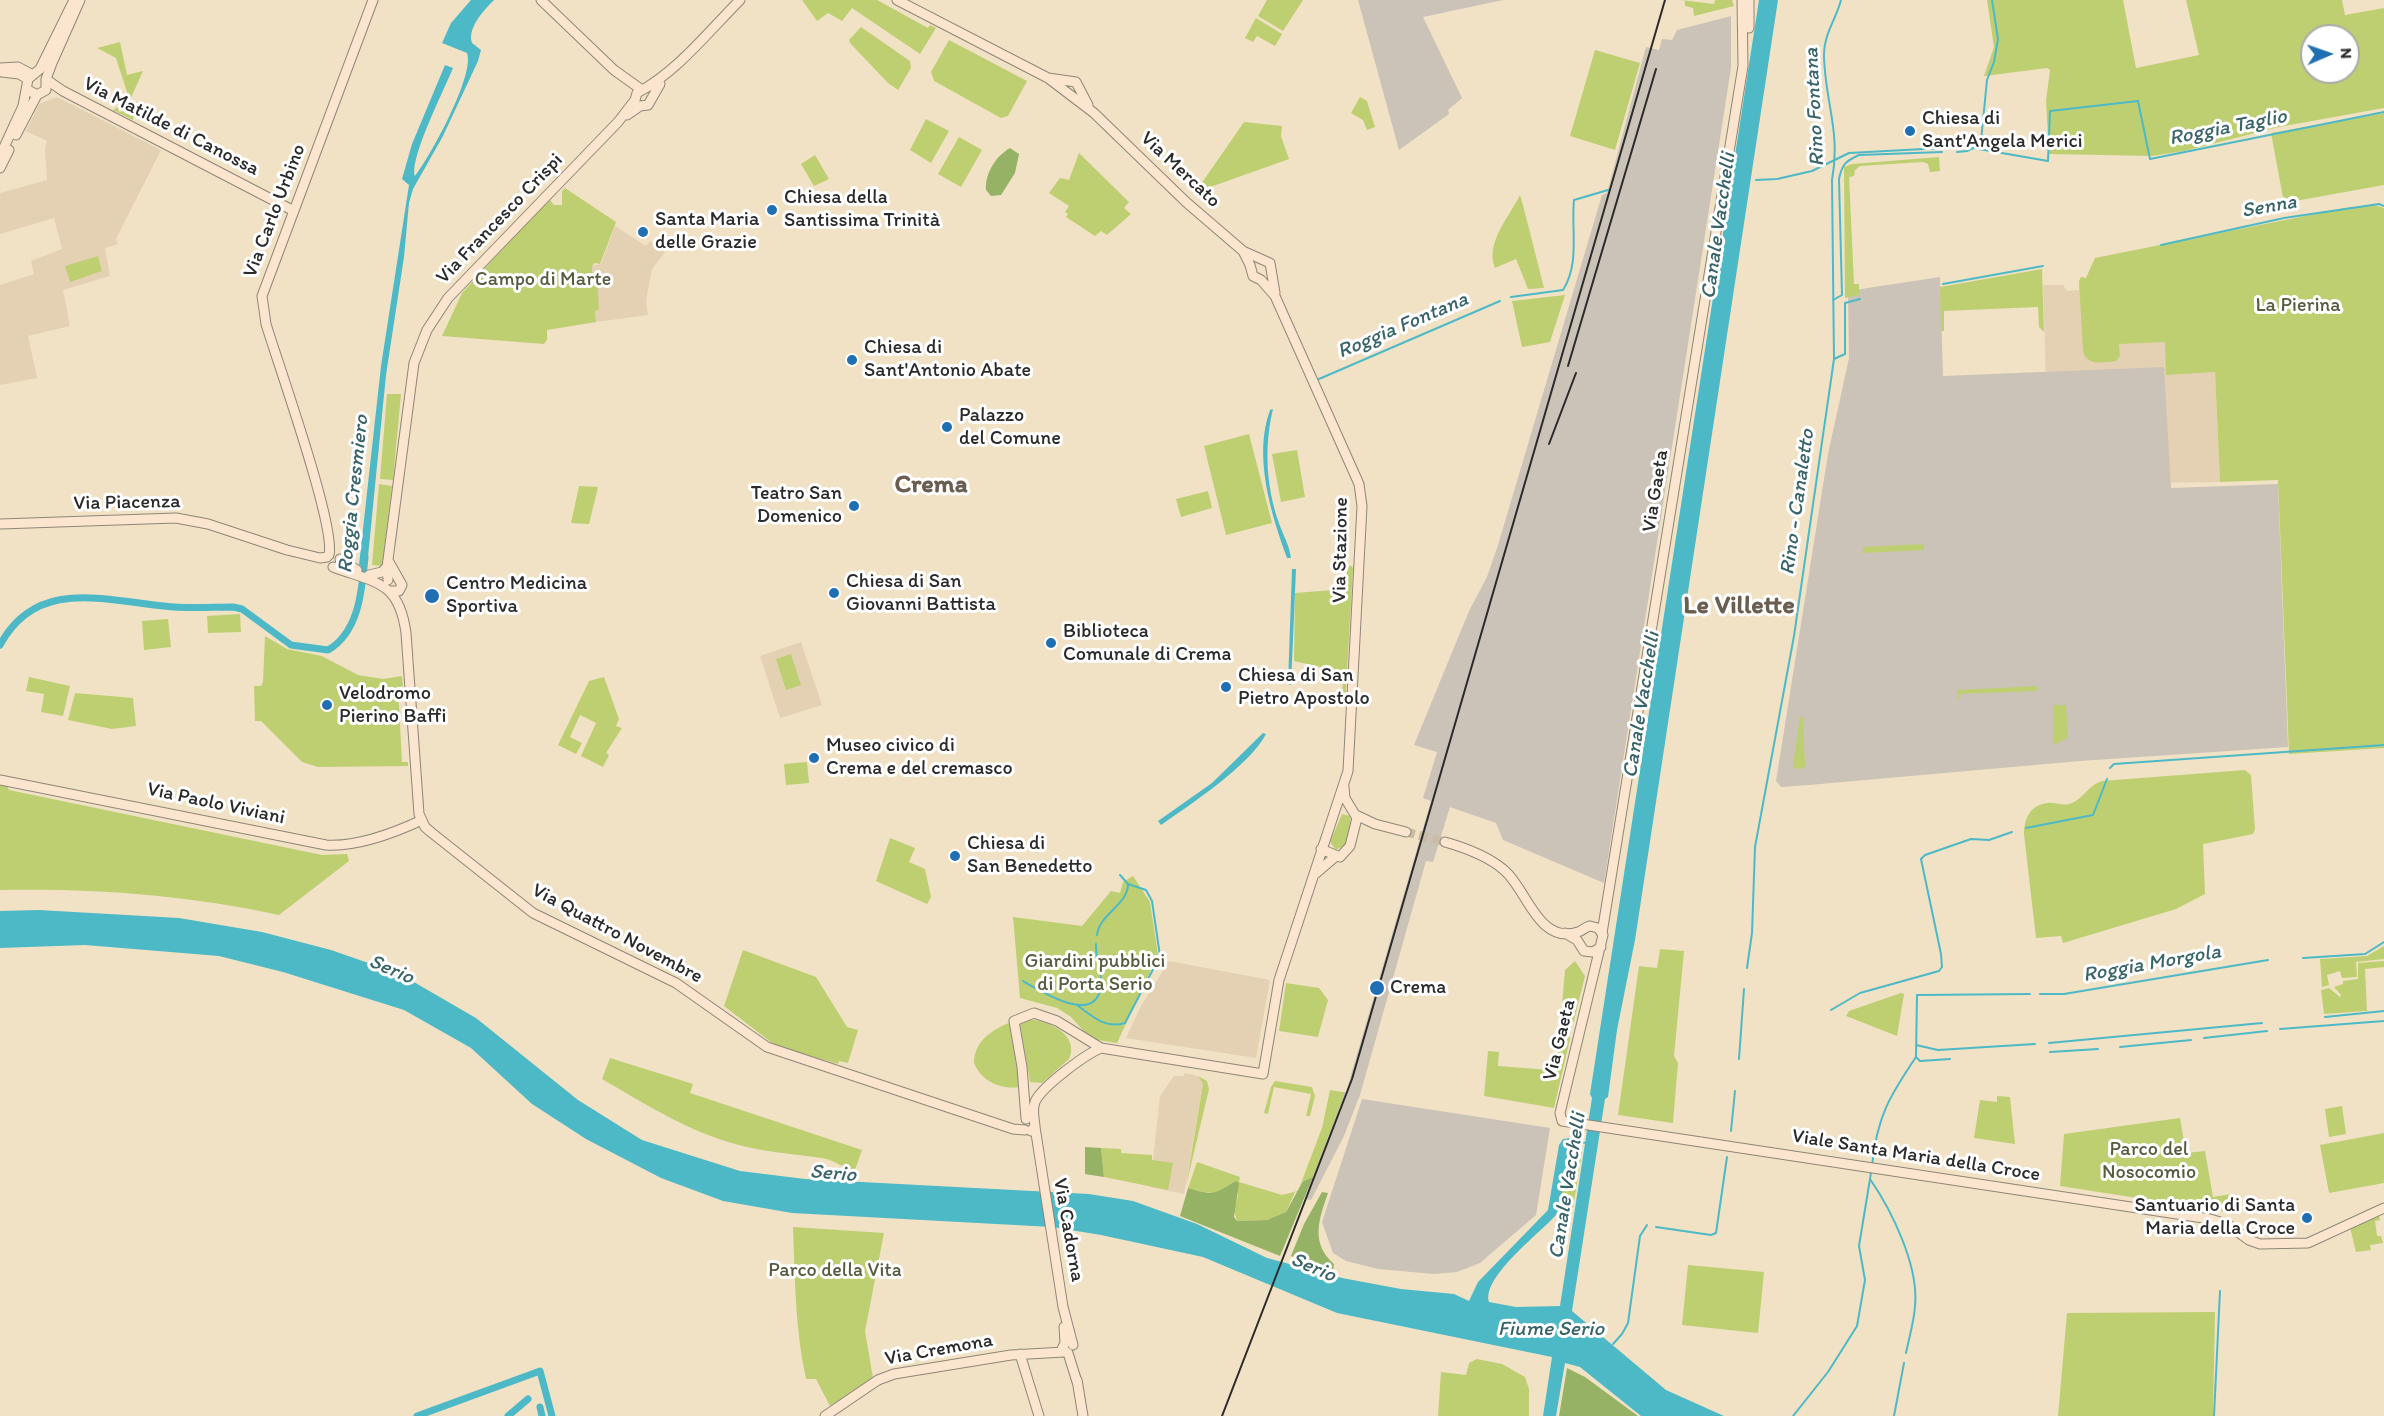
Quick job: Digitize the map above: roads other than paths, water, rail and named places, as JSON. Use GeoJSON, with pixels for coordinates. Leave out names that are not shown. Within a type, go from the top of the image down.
{"type":"FeatureCollection","features":[{"type":"Feature","properties":{"kind":"street"},"geometry":{"type":"LineString","coordinates":[[0,156],[31,80],[74,0]]}},
{"type":"Feature","properties":{"kind":"street"},"geometry":{"type":"LineString","coordinates":[[0,168],[37,95],[47,83],[81,0]]}},
{"type":"Feature","properties":{"kind":"street","name":"Via Carlo Urbino"},"geometry":{"type":"LineString","coordinates":[[333,560],[322,506],[262,303],[373,0]]}},
{"type":"Feature","properties":{"kind":"street"},"geometry":{"type":"LineString","coordinates":[[541,0],[614,70],[646,93],[648,105],[637,101],[614,70]]}},
{"type":"Feature","properties":{"kind":"street"},"geometry":{"type":"LineString","coordinates":[[637,101],[740,0]]}},
{"type":"Feature","properties":{"kind":"street","name":"Via Mercato"},"geometry":{"type":"LineString","coordinates":[[897,0],[1071,89],[1186,202],[1243,251],[1259,258]]}},
{"type":"Feature","properties":{"kind":"street","name":"Via Gaeta"},"geometry":{"type":"LineString","coordinates":[[1602,928],[1748,36],[1748,1]]}},
{"type":"Feature","properties":{"kind":"street"},"geometry":{"type":"LineString","coordinates":[[0,68],[18,67],[31,80],[37,95]]}},
{"type":"Feature","properties":{"kind":"street"},"geometry":{"type":"LineString","coordinates":[[0,73],[13,72],[31,80]]}},
{"type":"Feature","properties":{"kind":"street","name":"Via Matilde di Canossa"},"geometry":{"type":"LineString","coordinates":[[31,80],[47,83],[294,211]]}},
{"type":"Feature","properties":{"kind":"street","name":"Via Francesco Crispi"},"geometry":{"type":"LineString","coordinates":[[388,564],[414,363],[427,330],[448,298],[637,101]]}},
{"type":"Feature","properties":{"kind":"street","name":"Via Mercato"},"geometry":{"type":"LineString","coordinates":[[1243,251],[1251,265]]}},
{"type":"Feature","properties":{"kind":"street"},"geometry":{"type":"LineString","coordinates":[[1259,258],[1267,260],[1272,271],[1261,280],[1253,276],[1251,265],[1259,258]]}},
{"type":"Feature","properties":{"kind":"street","name":"Via Stazione"},"geometry":{"type":"LineString","coordinates":[[1101,1048],[1263,1074],[1279,980],[1313,876],[1328,852],[1327,836],[1344,787],[1351,751],[1361,558],[1361,492],[1275,296],[1272,271]]}},
{"type":"Feature","properties":{"kind":"street","name":"Via Stazione"},"geometry":{"type":"LineString","coordinates":[[1261,280],[1275,296]]}},
{"type":"Feature","properties":{"kind":"street","name":"Via Piacenza"},"geometry":{"type":"LineString","coordinates":[[0,524],[176,518],[208,524],[287,550],[333,560]]}},
{"type":"Feature","properties":{"kind":"street"},"geometry":{"type":"LineString","coordinates":[[333,560],[355,573],[392,584]]}},
{"type":"Feature","properties":{"kind":"street"},"geometry":{"type":"LineString","coordinates":[[370,578],[382,572],[388,564]]}},
{"type":"Feature","properties":{"kind":"street"},"geometry":{"type":"LineString","coordinates":[[388,564],[392,584],[402,609],[406,633],[418,807],[422,820]]}},
{"type":"Feature","properties":{"kind":"street","name":"Via Paolo Viviani"},"geometry":{"type":"LineString","coordinates":[[0,780],[326,845],[340,846],[357,842],[422,820]]}},
{"type":"Feature","properties":{"kind":"street"},"geometry":{"type":"LineString","coordinates":[[1313,876],[1328,852],[1348,852],[1356,828],[1355,814],[1345,798],[1344,787]]}},
{"type":"Feature","properties":{"kind":"street"},"geometry":{"type":"LineString","coordinates":[[1333,818],[1340,810],[1355,814],[1375,824],[1406,832]]}},
{"type":"Feature","properties":{"kind":"street","name":"Via Quattro Novembre"},"geometry":{"type":"LineString","coordinates":[[422,820],[425,827],[444,844],[533,914],[676,983],[767,1047],[1009,1128],[1028,1125]]}},
{"type":"Feature","properties":{"kind":"street"},"geometry":{"type":"LineString","coordinates":[[1356,828],[1375,824]]}},
{"type":"Feature","properties":{"kind":"street"},"geometry":{"type":"LineString","coordinates":[[1445,842],[1481,856],[1504,870],[1516,883],[1542,923],[1549,929],[1578,936]]}},
{"type":"Feature","properties":{"kind":"street"},"geometry":{"type":"LineString","coordinates":[[1578,936],[1590,926],[1602,928],[1601,947],[1589,952]]}},
{"type":"Feature","properties":{"kind":"street"},"geometry":{"type":"LineString","coordinates":[[1578,936],[1581,948],[1589,952],[1596,968]]}},
{"type":"Feature","properties":{"kind":"street","name":"Via Gaeta"},"geometry":{"type":"LineString","coordinates":[[1560,1120],[1601,947]]}},
{"type":"Feature","properties":{"kind":"street","name":"Via Cadorna"},"geometry":{"type":"LineString","coordinates":[[1083,1416],[1068,1348],[1038,1159],[1028,1125],[1014,1021],[1034,1013],[1067,1026],[1101,1048]]}},
{"type":"Feature","properties":{"kind":"street"},"geometry":{"type":"LineString","coordinates":[[1028,1125],[1036,1099],[1072,1066],[1101,1048]]}},
{"type":"Feature","properties":{"kind":"street","name":"Viale Santa Maria della Croce"},"geometry":{"type":"LineString","coordinates":[[1560,1120],[2210,1219],[2227,1224],[2249,1240],[2260,1244],[2308,1243],[2384,1208]]}},
{"type":"Feature","properties":{"kind":"street","name":"Via Cremona"},"geometry":{"type":"LineString","coordinates":[[825,1416],[878,1380],[894,1374],[1068,1348]]}},
{"type":"Feature","properties":{"kind":"street"},"geometry":{"type":"LineString","coordinates":[[1020,1354],[1039,1416]]}},
{"type":"Feature","properties":{"kind":"water"},"geometry":{"type":"Polygon","coordinates":[[[471,0],[494,0],[477,20],[472,31],[472,43],[481,50],[478,61],[443,136],[413,189],[409,203],[404,257],[386,375],[367,567],[359,565],[381,366],[409,185],[402,179],[412,144],[445,65],[453,68],[422,140],[417,155],[415,176],[431,152],[458,97],[468,64],[467,53],[442,43],[451,23],[471,0]]]}},
{"type":"Feature","properties":{"kind":"water","name":"Fiume Serio"},"geometry":{"type":"Polygon","coordinates":[[[1759,0],[1778,0],[1635,940],[1617,1030],[1608,1097],[1605,1099],[1572,1311],[1666,1390],[1724,1416],[1641,1416],[1580,1367],[1565,1363],[1556,1416],[1543,1416],[1552,1357],[1337,1313],[1203,1257],[1101,1235],[1052,1227],[792,1213],[723,1201],[661,1178],[586,1139],[532,1104],[471,1048],[404,1010],[283,972],[219,956],[85,945],[0,948],[0,911],[39,910],[179,918],[262,932],[331,950],[400,974],[476,1018],[578,1100],[642,1140],[740,1171],[805,1179],[1089,1194],[1133,1201],[1197,1224],[1267,1258],[1342,1278],[1401,1289],[1454,1294],[1469,1301],[1478,1282],[1548,1210],[1559,1145],[1563,1139],[1579,1137],[1577,1146],[1569,1147],[1560,1205],[1556,1215],[1503,1268],[1489,1292],[1489,1302],[1516,1307],[1560,1306],[1592,1098],[1590,1094],[1759,0]]]}},
{"type":"Feature","properties":{"kind":"water"},"geometry":{"type":"Polygon","coordinates":[[[1273,409],[1268,437],[1269,481],[1275,509],[1291,558],[1287,558],[1275,523],[1266,485],[1263,446],[1265,428],[1270,410],[1273,409]]]}},
{"type":"Feature","properties":{"kind":"water"},"geometry":{"type":"Polygon","coordinates":[[[1292,569],[1296,569],[1291,685],[1288,684],[1292,569]]]}},
{"type":"Feature","properties":{"kind":"water"},"geometry":{"type":"Polygon","coordinates":[[[1263,733],[1266,734],[1258,746],[1233,771],[1203,796],[1161,825],[1158,821],[1212,783],[1263,733]]]}},
{"type":"Feature","properties":{"kind":"waterway","name":"Rino - Canaletto"},"geometry":{"type":"LineString","coordinates":[[1747,968],[1752,933],[1755,847],[1794,636],[1834,359],[1832,180],[1835,147],[1824,49],[1841,0]]}},
{"type":"Feature","properties":{"kind":"waterway"},"geometry":{"type":"LineString","coordinates":[[1956,147],[1967,147],[1981,141],[1987,80],[1994,62],[1998,39],[1992,0]]}},
{"type":"Feature","properties":{"kind":"waterway","name":"Roggia Taglio"},"geometry":{"type":"LineString","coordinates":[[1957,152],[1973,148],[2048,161],[2050,111],[2138,101],[2150,159],[2384,112]]}},
{"type":"Feature","properties":{"kind":"waterway","name":"Rino Fontana"},"geometry":{"type":"LineString","coordinates":[[1756,180],[1777,179],[1812,171],[1849,153],[1942,148]]}},
{"type":"Feature","properties":{"kind":"waterway","name":"Roggia Taglio"},"geometry":{"type":"LineString","coordinates":[[1833,300],[1842,295],[1839,179],[1845,164],[1859,155],[1942,152]]}},
{"type":"Feature","properties":{"kind":"waterway","name":"Roggia Fontana"},"geometry":{"type":"LineString","coordinates":[[1511,297],[1563,290],[1573,258],[1574,200],[1608,190]]}},
{"type":"Feature","properties":{"kind":"waterway","name":"Senna"},"geometry":{"type":"LineString","coordinates":[[2161,245],[2284,218],[2379,204],[2384,206]]}},
{"type":"Feature","properties":{"kind":"waterway","name":"Senna"},"geometry":{"type":"LineString","coordinates":[[1943,284],[2043,266]]}},
{"type":"Feature","properties":{"kind":"waterway","name":"Senna"},"geometry":{"type":"LineString","coordinates":[[1834,359],[1845,354],[1845,303],[1860,299]]}},
{"type":"Feature","properties":{"kind":"waterway","name":"Roggia Fontana"},"geometry":{"type":"LineString","coordinates":[[1319,379],[1500,301]]}},
{"type":"Feature","properties":{"kind":"waterway","name":"Roggia Cresmiero"},"geometry":{"type":"LineString","coordinates":[[0,645],[15,624],[32,610],[52,602],[73,598],[95,598],[173,607],[242,609],[291,645],[328,650],[346,633],[353,621],[360,596],[365,557]]}},
{"type":"Feature","properties":{"kind":"waterway"},"geometry":{"type":"LineString","coordinates":[[2110,768],[2114,764],[2384,745]]}},
{"type":"Feature","properties":{"kind":"waterway"},"geometry":{"type":"LineString","coordinates":[[2026,828],[2093,815],[2107,779]]}},
{"type":"Feature","properties":{"kind":"waterway"},"geometry":{"type":"LineString","coordinates":[[1831,1010],[1860,993],[1939,971],[1942,967],[1941,954],[1921,859],[1925,855],[1971,839],[1989,840],[2012,832]]}},
{"type":"Feature","properties":{"kind":"waterway"},"geometry":{"type":"LineString","coordinates":[[1097,935],[1103,921],[1124,898],[1127,891],[1128,884],[1120,875]]}},
{"type":"Feature","properties":{"kind":"waterway"},"geometry":{"type":"LineString","coordinates":[[1077,1005],[1105,1023],[1125,1023],[1160,956],[1152,901],[1146,890],[1128,884]]}},
{"type":"Feature","properties":{"kind":"waterway","name":"Roggia Morgola"},"geometry":{"type":"LineString","coordinates":[[2303,958],[2365,954],[2384,942]]}},
{"type":"Feature","properties":{"kind":"waterway"},"geometry":{"type":"LineString","coordinates":[[1023,981],[1069,1003],[1081,1005],[1091,1003],[1098,995],[1101,981],[1096,944]]}},
{"type":"Feature","properties":{"kind":"waterway","name":"Roggia Morgola"},"geometry":{"type":"LineString","coordinates":[[2040,994],[2064,994],[2268,960]]}},
{"type":"Feature","properties":{"kind":"waterway","name":"Rino - Canaletto"},"geometry":{"type":"LineString","coordinates":[[1739,1059],[1744,989]]}},
{"type":"Feature","properties":{"kind":"waterway","name":"Roggia Morgola"},"geometry":{"type":"LineString","coordinates":[[1916,1057],[1917,995],[2030,994]]}},
{"type":"Feature","properties":{"kind":"waterway"},"geometry":{"type":"LineString","coordinates":[[2325,1017],[2384,1011]]}},
{"type":"Feature","properties":{"kind":"waterway"},"geometry":{"type":"LineString","coordinates":[[2280,1029],[2384,1021]]}},
{"type":"Feature","properties":{"kind":"waterway","name":"Roggia Morgola"},"geometry":{"type":"LineString","coordinates":[[2049,1043],[2262,1023]]}},
{"type":"Feature","properties":{"kind":"waterway"},"geometry":{"type":"LineString","coordinates":[[2204,1038],[2267,1031]]}},
{"type":"Feature","properties":{"kind":"waterway"},"geometry":{"type":"LineString","coordinates":[[2120,1047],[2191,1040]]}},
{"type":"Feature","properties":{"kind":"waterway","name":"Roggia Morgola"},"geometry":{"type":"LineString","coordinates":[[1916,1045],[1938,1050],[2035,1044]]}},
{"type":"Feature","properties":{"kind":"waterway"},"geometry":{"type":"LineString","coordinates":[[2050,1052],[2098,1049]]}},
{"type":"Feature","properties":{"kind":"waterway"},"geometry":{"type":"LineString","coordinates":[[1872,1166],[1877,1134],[1886,1108],[1898,1084],[1916,1057],[1920,1061],[1950,1059]]}},
{"type":"Feature","properties":{"kind":"waterway","name":"Rino - Canaletto"},"geometry":{"type":"LineString","coordinates":[[1731,1131],[1735,1091]]}},
{"type":"Feature","properties":{"kind":"waterway","name":"Canale Vacchelli"},"geometry":{"type":"LineString","coordinates":[[1576,1142],[1588,1143]]}},
{"type":"Feature","properties":{"kind":"waterway","name":"Rino - Canaletto"},"geometry":{"type":"LineString","coordinates":[[1656,1227],[1711,1235],[1716,1233],[1727,1157]]}},
{"type":"Feature","properties":{"kind":"waterway"},"geometry":{"type":"LineString","coordinates":[[1871,1172],[1870,1179],[1895,1223],[1913,1274],[1915,1306],[1906,1353]]}},
{"type":"Feature","properties":{"kind":"waterway"},"geometry":{"type":"LineString","coordinates":[[1793,1416],[1828,1372],[1857,1326],[1865,1280],[1859,1246],[1870,1179]]}},
{"type":"Feature","properties":{"kind":"waterway"},"geometry":{"type":"LineString","coordinates":[[1613,1344],[1628,1323],[1640,1236],[1647,1225]]}},
{"type":"Feature","properties":{"kind":"waterway"},"geometry":{"type":"LineString","coordinates":[[2214,1416],[2220,1291]]}},
{"type":"Feature","properties":{"kind":"waterway"},"geometry":{"type":"LineString","coordinates":[[1894,1416],[1904,1363]]}},
{"type":"Feature","properties":{"kind":"waterway"},"geometry":{"type":"LineString","coordinates":[[417,1416],[540,1371],[552,1416]]}},
{"type":"Feature","properties":{"kind":"waterway"},"geometry":{"type":"LineString","coordinates":[[508,1416],[528,1399]]}},
{"type":"Feature","properties":{"kind":"waterway"},"geometry":{"type":"LineString","coordinates":[[540,1407],[542,1416]]}},
{"type":"Feature","properties":{"kind":"tunnel"},"geometry":{"type":"LineString","coordinates":[[1406,832],[1445,842]]}},
{"type":"Feature","properties":{"kind":"railway"},"geometry":{"type":"LineString","coordinates":[[1222,1416],[1352,1079],[1665,0]]}},
{"type":"Feature","properties":{"kind":"railway"},"geometry":{"type":"LineString","coordinates":[[1568,366],[1656,69]]}},
{"type":"Feature","properties":{"kind":"railway"},"geometry":{"type":"LineString","coordinates":[[1549,444],[1576,373]]}},
{"type":"Feature","properties":{"kind":"place","name":"Chiesa di Sant'Angela Merici"},"geometry":{"type":"Point","coordinates":[1910,131]}},
{"type":"Feature","properties":{"kind":"place","name":"Chiesa della Santissima Trinità"},"geometry":{"type":"Point","coordinates":[772,210]}},
{"type":"Feature","properties":{"kind":"place","name":"Santa Maria delle Grazie"},"geometry":{"type":"Point","coordinates":[643,232]}},
{"type":"Feature","properties":{"kind":"place","name":"Chiesa di Sant'Antonio Abate"},"geometry":{"type":"Point","coordinates":[852,360]}},
{"type":"Feature","properties":{"kind":"place","name":"Palazzo del Comune"},"geometry":{"type":"Point","coordinates":[947,427]}},
{"type":"Feature","properties":{"kind":"place","name":"Teatro San Domenico"},"geometry":{"type":"Point","coordinates":[854,506]}},
{"type":"Feature","properties":{"kind":"place","name":"Chiesa di San Giovanni Battista"},"geometry":{"type":"Point","coordinates":[834,593]}},
{"type":"Feature","properties":{"kind":"place","name":"Centro Medicina Sportiva"},"geometry":{"type":"Point","coordinates":[432,596]}},
{"type":"Feature","properties":{"kind":"place","name":"Biblioteca Comunale di Crema"},"geometry":{"type":"Point","coordinates":[1051,643]}},
{"type":"Feature","properties":{"kind":"place","name":"Chiesa di San Pietro Apostolo"},"geometry":{"type":"Point","coordinates":[1226,687]}},
{"type":"Feature","properties":{"kind":"place","name":"Velodromo Pierino Baffi"},"geometry":{"type":"Point","coordinates":[327,705]}},
{"type":"Feature","properties":{"kind":"place","name":"Museo civico di Crema e del cremasco"},"geometry":{"type":"Point","coordinates":[814,758]}},
{"type":"Feature","properties":{"kind":"place","name":"Chiesa di San Benedetto"},"geometry":{"type":"Point","coordinates":[955,856]}},
{"type":"Feature","properties":{"kind":"place","name":"Crema"},"geometry":{"type":"Point","coordinates":[1377,988]}},
{"type":"Feature","properties":{"kind":"place","name":"Santuario di Santa Maria della Croce"},"geometry":{"type":"Point","coordinates":[2307,1218]}},
{"type":"Feature","properties":{"kind":"district","name":"Crema"},"geometry":{"type":"Point","coordinates":[931,485]}},
{"type":"Feature","properties":{"kind":"district","name":"Le Villette"},"geometry":{"type":"Point","coordinates":[1739,606]}},
{"type":"Feature","properties":{"kind":"park label","name":"Campo di Marte"},"geometry":{"type":"Point","coordinates":[543,280]}},
{"type":"Feature","properties":{"kind":"park label","name":"La Pierina"},"geometry":{"type":"Point","coordinates":[2298,306]}},
{"type":"Feature","properties":{"kind":"park label","name":"Giardini pubblici di Porta Serio"},"geometry":{"type":"Point","coordinates":[1095,974]}},
{"type":"Feature","properties":{"kind":"park label","name":"Parco del Nosocomio"},"geometry":{"type":"Point","coordinates":[2149,1162]}},
{"type":"Feature","properties":{"kind":"park label","name":"Parco della Vita"},"geometry":{"type":"Point","coordinates":[835,1271]}},
{"type":"Feature","properties":{"kind":"water label","name":"Serio"},"geometry":{"type":"Point","coordinates":[391,970]}},
{"type":"Feature","properties":{"kind":"water label","name":"Serio"},"geometry":{"type":"Point","coordinates":[833,1174]}},
{"type":"Feature","properties":{"kind":"water label","name":"Serio"},"geometry":{"type":"Point","coordinates":[1313,1268]}}]}
